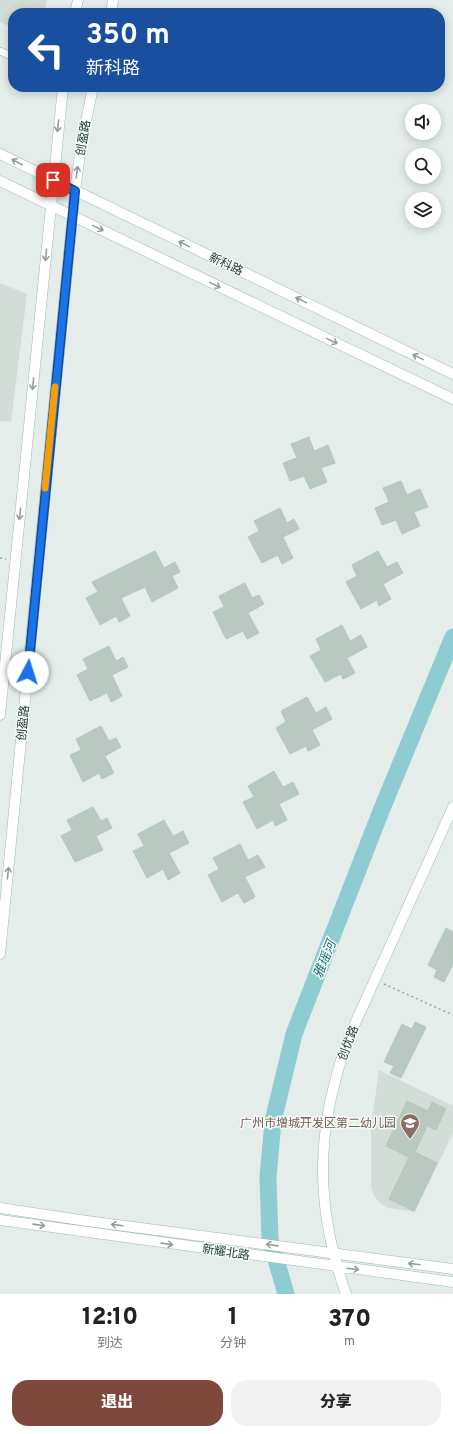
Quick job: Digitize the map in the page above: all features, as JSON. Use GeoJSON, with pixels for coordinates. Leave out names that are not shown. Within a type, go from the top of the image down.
{"type":"FeatureCollection","features":[{"type":"Feature","properties":{"kind":"street","name":"创盈路"},"geometry":{"type":"LineString","coordinates":[[0,715],[62,92]]}},
{"type":"Feature","properties":{"kind":"street","name":"创盈路"},"geometry":{"type":"LineString","coordinates":[[0,954],[72,216],[81,146],[92,92]]}},
{"type":"Feature","properties":{"kind":"street","name":"新科路"},"geometry":{"type":"LineString","coordinates":[[0,154],[453,374]]}},
{"type":"Feature","properties":{"kind":"street","name":"新科路"},"geometry":{"type":"LineString","coordinates":[[0,181],[453,398]]}},
{"type":"Feature","properties":{"kind":"street","name":"创优路"},"geometry":{"type":"LineString","coordinates":[[346,1294],[332,1253],[322,1181],[323,1145],[328,1109],[336,1073],[348,1039],[453,807]]}},
{"type":"Feature","properties":{"kind":"street","name":"新耀北路"},"geometry":{"type":"LineString","coordinates":[[0,1208],[87,1221],[453,1269]]}},
{"type":"Feature","properties":{"kind":"street","name":"新耀北路"},"geometry":{"type":"LineString","coordinates":[[0,1220],[231,1253],[453,1282]]}},
{"type":"Feature","properties":{"kind":"path"},"geometry":{"type":"LineString","coordinates":[[375,980],[453,1015]]}},
{"type":"Feature","properties":{"kind":"shaded area"},"geometry":{"type":"Polygon","coordinates":[[[0,0],[47,0],[45,8],[8,8],[8,26],[0,22],[0,0]]]}},
{"type":"Feature","properties":{"kind":"shaded area"},"geometry":{"type":"Polygon","coordinates":[[[0,283],[27,294],[11,422],[0,421],[0,283]]]}},
{"type":"Feature","properties":{"kind":"shaded area","name":"广州市增城开发区第二幼儿园"},"geometry":{"type":"Polygon","coordinates":[[[379,1070],[453,1106],[453,1133],[415,1212],[388,1208],[380,1203],[374,1196],[371,1187],[371,1127],[379,1070]]]}},
{"type":"Feature","properties":{"kind":"building"},"geometry":{"type":"Polygon","coordinates":[[[309,437],[314,451],[328,445],[335,463],[321,468],[327,482],[310,489],[304,476],[290,481],[283,463],[297,458],[291,444],[309,437]]]}},
{"type":"Feature","properties":{"kind":"building"},"geometry":{"type":"Polygon","coordinates":[[[401,481],[407,495],[420,489],[428,507],[414,512],[420,526],[402,534],[396,520],[382,525],[375,508],[389,502],[383,488],[401,481]]]}},
{"type":"Feature","properties":{"kind":"building"},"geometry":{"type":"Polygon","coordinates":[[[280,508],[287,523],[294,519],[299,529],[283,537],[293,558],[282,564],[278,555],[262,563],[248,537],[259,531],[254,521],[280,508]]]}},
{"type":"Feature","properties":{"kind":"building"},"geometry":{"type":"Polygon","coordinates":[[[155,551],[164,568],[175,562],[180,572],[172,576],[178,588],[152,602],[145,587],[121,598],[130,616],[119,622],[116,616],[100,625],[86,598],[98,592],[92,582],[155,551]]]}},
{"type":"Feature","properties":{"kind":"building"},"geometry":{"type":"Polygon","coordinates":[[[378,551],[387,567],[397,562],[403,573],[383,584],[391,599],[379,606],[377,600],[361,609],[346,582],[357,576],[352,565],[378,551]]]}},
{"type":"Feature","properties":{"kind":"building"},"geometry":{"type":"Polygon","coordinates":[[[245,583],[252,598],[259,595],[264,604],[248,613],[259,633],[247,639],[243,631],[226,639],[213,612],[224,607],[219,596],[245,583]]]}},
{"type":"Feature","properties":{"kind":"building"},"geometry":{"type":"Polygon","coordinates":[[[342,625],[350,641],[361,635],[367,647],[347,658],[355,673],[343,679],[341,674],[325,682],[310,656],[321,650],[316,639],[342,625]]]}},
{"type":"Feature","properties":{"kind":"building"},"geometry":{"type":"Polygon","coordinates":[[[109,646],[116,661],[123,657],[128,667],[112,675],[122,696],[111,702],[107,693],[90,701],[77,675],[88,669],[83,659],[109,646]]]}},
{"type":"Feature","properties":{"kind":"building"},"geometry":{"type":"Polygon","coordinates":[[[307,697],[316,713],[326,707],[332,719],[312,730],[320,745],[308,751],[306,746],[290,754],[276,728],[286,722],[281,711],[307,697]]]}},
{"type":"Feature","properties":{"kind":"building"},"geometry":{"type":"Polygon","coordinates":[[[101,726],[109,741],[116,738],[121,747],[105,756],[114,773],[102,779],[99,773],[83,782],[70,755],[81,750],[76,739],[101,726]]]}},
{"type":"Feature","properties":{"kind":"building"},"geometry":{"type":"Polygon","coordinates":[[[274,771],[283,787],[293,782],[299,794],[279,804],[287,820],[275,826],[273,820],[257,829],[243,802],[254,797],[248,786],[274,771]]]}},
{"type":"Feature","properties":{"kind":"building"},"geometry":{"type":"Polygon","coordinates":[[[93,807],[101,821],[107,818],[112,828],[96,836],[103,850],[75,862],[61,836],[72,830],[67,820],[93,807]]]}},
{"type":"Feature","properties":{"kind":"building"},"geometry":{"type":"Polygon","coordinates":[[[164,820],[173,836],[183,831],[189,843],[169,853],[180,873],[168,880],[163,869],[147,878],[133,851],[144,846],[138,834],[164,820]]]}},
{"type":"Feature","properties":{"kind":"building"},"geometry":{"type":"Polygon","coordinates":[[[240,844],[248,860],[258,855],[265,867],[245,877],[255,897],[244,903],[238,893],[222,902],[208,875],[219,869],[213,858],[240,844]]]}},
{"type":"Feature","properties":{"kind":"building"},"geometry":{"type":"Polygon","coordinates":[[[446,928],[453,932],[453,964],[444,982],[434,977],[437,970],[428,965],[446,928]]]}},
{"type":"Feature","properties":{"kind":"building"},"geometry":{"type":"Polygon","coordinates":[[[415,1022],[426,1027],[401,1078],[390,1073],[394,1066],[384,1062],[402,1024],[412,1029],[415,1022]]]}},
{"type":"Feature","properties":{"kind":"building"},"geometry":{"type":"Polygon","coordinates":[[[407,1101],[428,1111],[432,1102],[446,1109],[436,1130],[427,1126],[415,1152],[437,1163],[414,1211],[389,1199],[409,1157],[386,1146],[407,1101]]]}},
{"type":"Feature","properties":{"kind":"waterway","name":"雅瑶河"},"geometry":{"type":"LineString","coordinates":[[286,1294],[270,1239],[268,1177],[273,1121],[294,1034],[381,811],[453,637]]}},
{"type":"Feature","properties":{"kind":"slow traffic"},"geometry":{"type":"LineString","coordinates":[[45,488],[55,387]]}},
{"type":"Feature","properties":{"kind":"place","name":"广州市增城开发区第二幼儿园"},"geometry":{"type":"Point","coordinates":[410,1140]}},
{"type":"Feature","properties":{"kind":"route"},"geometry":{"type":"LineString","coordinates":[[28,672],[75,191],[53,180]]}}]}
